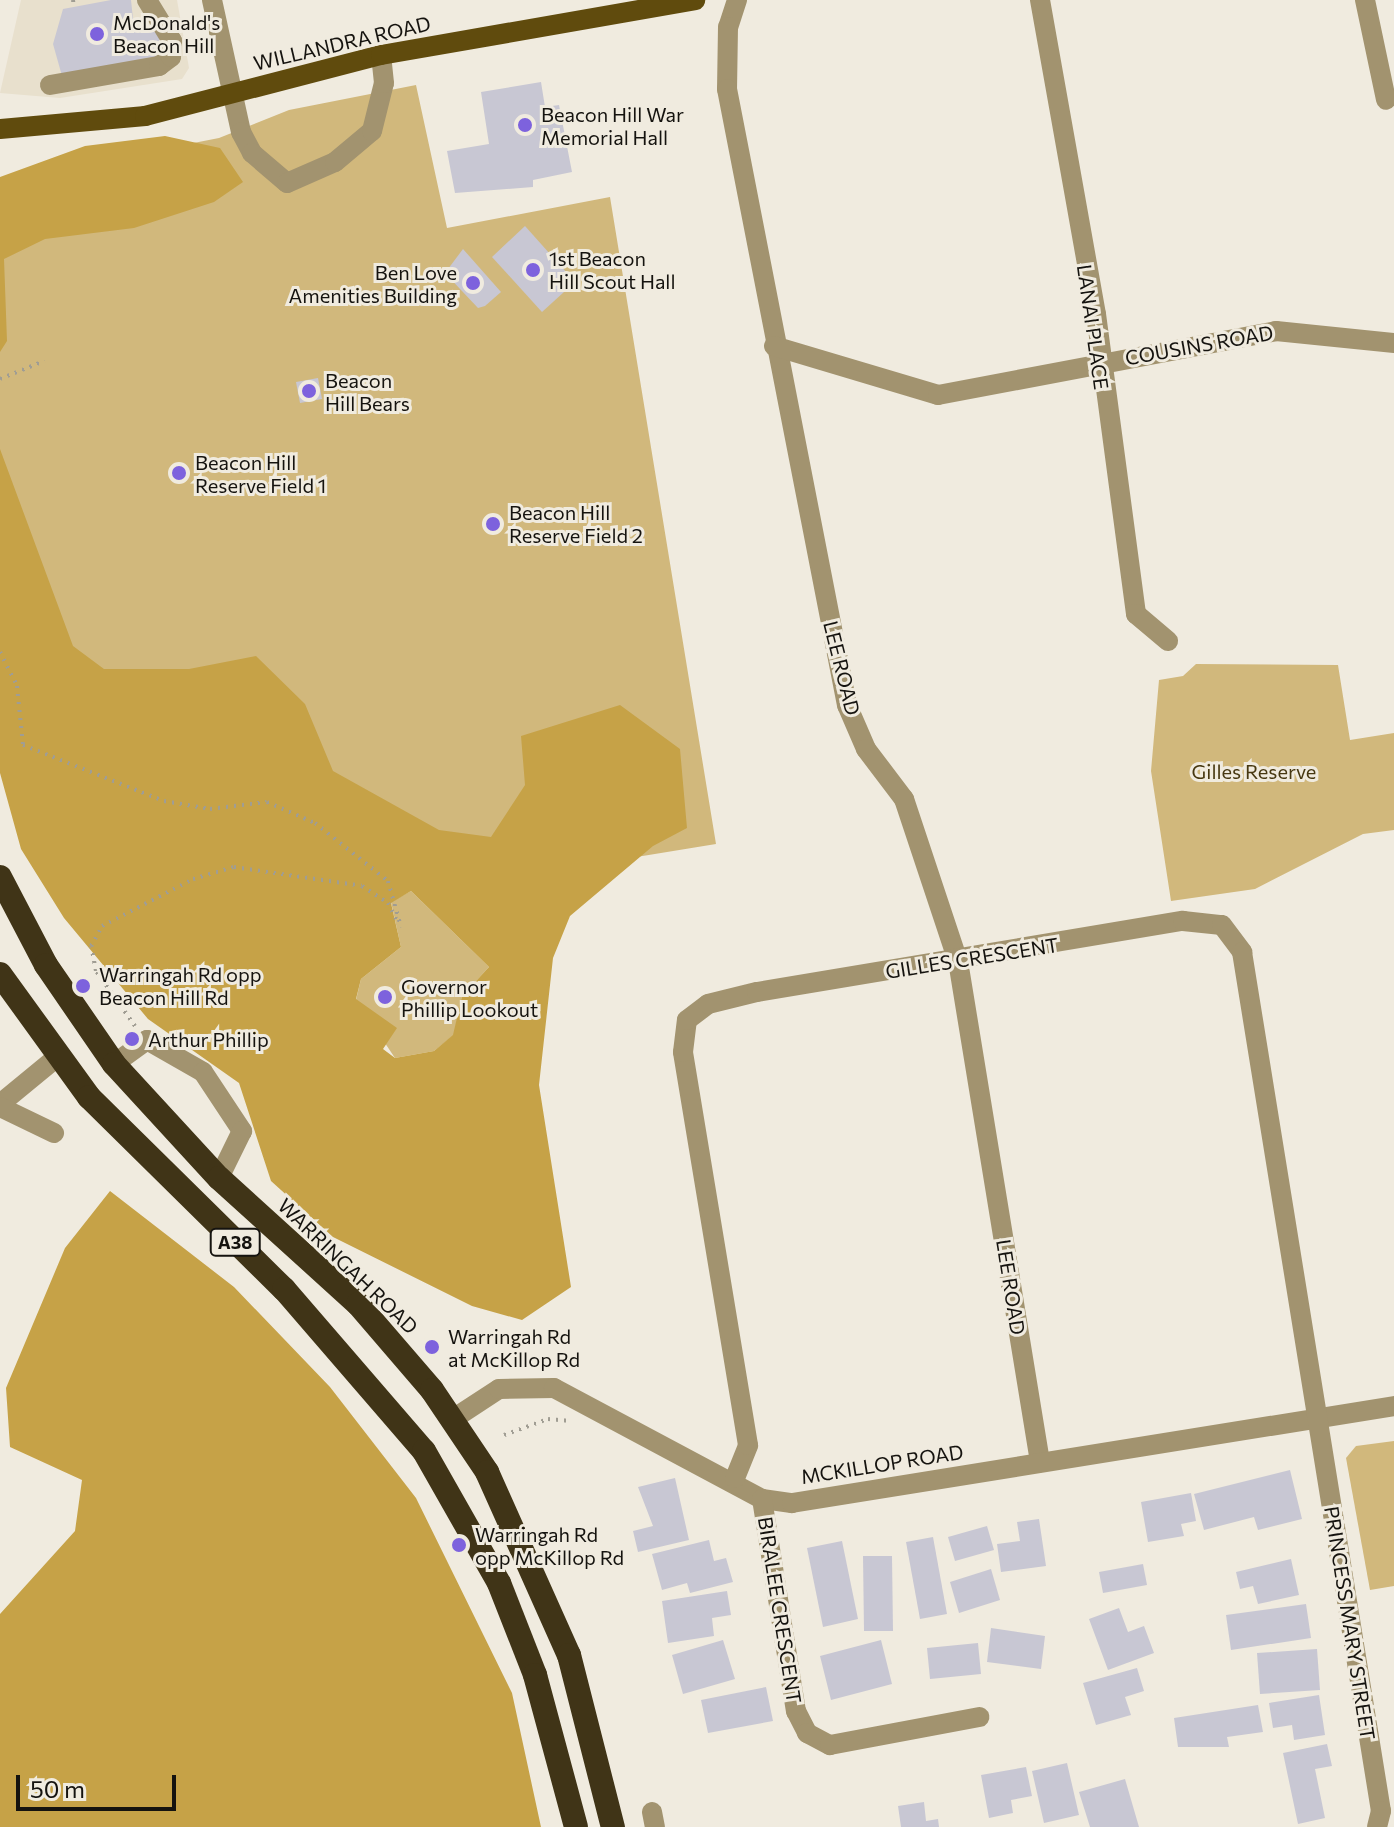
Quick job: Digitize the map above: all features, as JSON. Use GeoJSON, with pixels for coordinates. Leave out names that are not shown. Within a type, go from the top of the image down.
{"type":"FeatureCollection","features":[{"type":"Feature","properties":{"kind":"highway","name":"WARRINGAH ROAD"},"geometry":{"type":"LineString","coordinates":[[0,877],[46,965],[114,1064],[219,1178],[358,1304],[453,1419],[545,1590],[596,1746],[613,1827]]}},
{"type":"Feature","properties":{"kind":"highway","name":"A38"},"geometry":{"type":"LineString","coordinates":[[0,974],[57,1057],[146,1158],[284,1289],[420,1445],[499,1583],[535,1675],[576,1827]]}},
{"type":"Feature","properties":{"kind":"highway"},"geometry":{"type":"LineString","coordinates":[[420,1445],[453,1419]]}},
{"type":"Feature","properties":{"kind":"main road","name":"WILLANDRA ROAD"},"geometry":{"type":"LineString","coordinates":[[0,129],[145,116],[381,55],[684,1]]}},
{"type":"Feature","properties":{"kind":"street"},"geometry":{"type":"LineString","coordinates":[[50,85],[159,66],[171,57],[172,41],[147,0]]}},
{"type":"Feature","properties":{"kind":"street"},"geometry":{"type":"LineString","coordinates":[[212,0],[231,95],[252,153],[287,183],[335,162],[372,131],[384,83],[381,55]]}},
{"type":"Feature","properties":{"kind":"street","name":"LEE ROAD"},"geometry":{"type":"LineString","coordinates":[[737,0],[728,27],[727,89],[774,346],[847,705],[866,749],[904,799],[958,961],[1040,1462]]}},
{"type":"Feature","properties":{"kind":"street","name":"LANAI PLACE"},"geometry":{"type":"LineString","coordinates":[[1040,0],[1102,362],[1136,614],[1168,641]]}},
{"type":"Feature","properties":{"kind":"street"},"geometry":{"type":"LineString","coordinates":[[1365,0],[1386,100]]}},
{"type":"Feature","properties":{"kind":"street","name":"COUSINS ROAD"},"geometry":{"type":"LineString","coordinates":[[774,346],[938,395],[1276,331],[1394,343]]}},
{"type":"Feature","properties":{"kind":"street","name":"GILLES CRESCENT"},"geometry":{"type":"LineString","coordinates":[[735,1478],[748,1445],[683,1052],[687,1020],[708,1004],[757,992],[958,961],[1183,921],[1234,933],[1317,1419]]}},
{"type":"Feature","properties":{"kind":"street"},"geometry":{"type":"LineString","coordinates":[[114,1064],[147,1040],[203,1072],[242,1131],[219,1178]]}},
{"type":"Feature","properties":{"kind":"street"},"geometry":{"type":"LineString","coordinates":[[54,1133],[0,1106],[57,1057]]}},
{"type":"Feature","properties":{"kind":"street"},"geometry":{"type":"LineString","coordinates":[[453,1419],[499,1389],[554,1388],[735,1478],[762,1499]]}},
{"type":"Feature","properties":{"kind":"street","name":"MCKILLOP ROAD"},"geometry":{"type":"LineString","coordinates":[[762,1499],[792,1503],[1394,1406]]}},
{"type":"Feature","properties":{"kind":"street","name":"PRINCESS MARY STREET"},"geometry":{"type":"LineString","coordinates":[[1317,1419],[1381,1811],[1377,1827]]}},
{"type":"Feature","properties":{"kind":"street","name":"BIRALEE CRESCENT"},"geometry":{"type":"LineString","coordinates":[[762,1499],[796,1711],[807,1733],[830,1745],[979,1717]]}},
{"type":"Feature","properties":{"kind":"path"},"geometry":{"type":"LineString","coordinates":[[73,0],[74,7]]}},
{"type":"Feature","properties":{"kind":"path"},"geometry":{"type":"LineString","coordinates":[[0,379],[44,361]]}},
{"type":"Feature","properties":{"kind":"path"},"geometry":{"type":"LineString","coordinates":[[0,652],[17,686],[23,745],[164,801],[210,809],[267,802],[315,823],[388,881],[401,927],[388,903],[362,886],[234,867],[102,926],[91,946],[96,971],[147,1040]]}},
{"type":"Feature","properties":{"kind":"path"},"geometry":{"type":"LineString","coordinates":[[504,1435],[548,1419],[587,1427]]}},
{"type":"Feature","properties":{"kind":"shaded area","name":"McDonald's Beacon Hill"},"geometry":{"type":"Polygon","coordinates":[[[21,0],[177,0],[189,68],[182,79],[60,98],[0,93],[21,0]]]}},
{"type":"Feature","properties":{"kind":"shaded area"},"geometry":{"type":"Polygon","coordinates":[[[165,136],[220,148],[243,182],[214,202],[134,228],[45,239],[4,259],[7,341],[0,352],[0,177],[85,146],[165,136]]]}},
{"type":"Feature","properties":{"kind":"shaded area"},"geometry":{"type":"Polygon","coordinates":[[[0,449],[73,646],[104,669],[189,669],[256,656],[305,704],[333,771],[439,830],[491,837],[525,785],[521,736],[620,705],[680,749],[687,828],[653,846],[570,916],[553,958],[539,1085],[571,1287],[522,1320],[472,1306],[333,1237],[271,1181],[239,1083],[148,1019],[64,918],[21,849],[0,773],[0,449]],[[411,891],[391,903],[401,947],[361,979],[356,999],[397,1028],[383,1049],[395,1058],[434,1051],[453,1035],[462,996],[489,967],[411,891]]]}},
{"type":"Feature","properties":{"kind":"shaded area"},"geometry":{"type":"Polygon","coordinates":[[[110,1191],[234,1287],[330,1387],[416,1498],[512,1693],[541,1827],[0,1827],[0,1614],[75,1531],[82,1480],[10,1447],[6,1388],[65,1248],[110,1191]]]}},
{"type":"Feature","properties":{"kind":"green space"},"geometry":{"type":"Polygon","coordinates":[[[416,85],[447,228],[610,197],[716,844],[502,879],[0,740],[0,181],[219,138],[289,110],[416,85]]]}},
{"type":"Feature","properties":{"kind":"green space","name":"Gilles Reserve"},"geometry":{"type":"Polygon","coordinates":[[[1196,664],[1338,665],[1350,740],[1394,733],[1394,830],[1363,834],[1255,889],[1171,901],[1151,771],[1159,680],[1183,676],[1196,664]]]}},
{"type":"Feature","properties":{"kind":"green space"},"geometry":{"type":"Polygon","coordinates":[[[411,891],[489,967],[462,996],[454,1035],[434,1051],[395,1058],[356,1000],[361,979],[401,947],[391,902],[411,891]]]}},
{"type":"Feature","properties":{"kind":"green space"},"geometry":{"type":"Polygon","coordinates":[[[1394,1441],[1394,1586],[1370,1590],[1346,1458],[1356,1446],[1394,1441]]]}},
{"type":"Feature","properties":{"kind":"building"},"geometry":{"type":"Polygon","coordinates":[[[111,0],[131,0],[134,28],[159,33],[159,60],[62,76],[53,44],[63,9],[111,0]]]}},
{"type":"Feature","properties":{"kind":"building","name":"Beacon Hill War Memorial Hall"},"geometry":{"type":"Polygon","coordinates":[[[541,82],[545,107],[559,105],[572,172],[533,180],[533,187],[455,193],[447,151],[489,144],[481,92],[541,82]]]}},
{"type":"Feature","properties":{"kind":"building","name":"1st Beacon Hill Scout Hall"},"geometry":{"type":"Polygon","coordinates":[[[525,226],[575,282],[542,312],[492,257],[525,226]]]}},
{"type":"Feature","properties":{"kind":"building","name":"Ben Love Amenities Building"},"geometry":{"type":"Polygon","coordinates":[[[463,249],[501,292],[485,306],[478,308],[445,273],[463,249]]]}},
{"type":"Feature","properties":{"kind":"building","name":"Beacon Hill Bears"},"geometry":{"type":"Polygon","coordinates":[[[318,378],[322,399],[300,403],[296,382],[318,378]]]}},
{"type":"Feature","properties":{"kind":"building"},"geometry":{"type":"Polygon","coordinates":[[[1290,1470],[1302,1519],[1258,1530],[1254,1517],[1204,1530],[1194,1494],[1290,1470]]]}},
{"type":"Feature","properties":{"kind":"building"},"geometry":{"type":"Polygon","coordinates":[[[675,1478],[689,1540],[638,1552],[633,1531],[653,1526],[638,1487],[675,1478]]]}},
{"type":"Feature","properties":{"kind":"building"},"geometry":{"type":"Polygon","coordinates":[[[1191,1493],[1196,1521],[1181,1524],[1184,1536],[1148,1542],[1141,1502],[1191,1493]]]}},
{"type":"Feature","properties":{"kind":"building"},"geometry":{"type":"Polygon","coordinates":[[[1039,1519],[1046,1566],[1001,1572],[997,1544],[1020,1541],[1017,1522],[1039,1519]]]}},
{"type":"Feature","properties":{"kind":"building"},"geometry":{"type":"Polygon","coordinates":[[[987,1526],[994,1550],[955,1561],[948,1537],[987,1526]]]}},
{"type":"Feature","properties":{"kind":"building"},"geometry":{"type":"Polygon","coordinates":[[[933,1537],[947,1614],[920,1619],[906,1542],[933,1537]]]}},
{"type":"Feature","properties":{"kind":"building"},"geometry":{"type":"Polygon","coordinates":[[[709,1540],[714,1561],[726,1558],[733,1582],[690,1593],[687,1583],[662,1590],[652,1554],[709,1540]]]}},
{"type":"Feature","properties":{"kind":"building"},"geometry":{"type":"Polygon","coordinates":[[[842,1541],[858,1619],[823,1627],[807,1548],[842,1541]]]}},
{"type":"Feature","properties":{"kind":"building"},"geometry":{"type":"Polygon","coordinates":[[[863,1556],[892,1556],[893,1631],[864,1631],[863,1556]]]}},
{"type":"Feature","properties":{"kind":"building"},"geometry":{"type":"Polygon","coordinates":[[[1291,1559],[1299,1595],[1258,1604],[1253,1586],[1240,1589],[1236,1572],[1291,1559]]]}},
{"type":"Feature","properties":{"kind":"building"},"geometry":{"type":"Polygon","coordinates":[[[1143,1564],[1147,1585],[1103,1593],[1099,1572],[1143,1564]]]}},
{"type":"Feature","properties":{"kind":"building"},"geometry":{"type":"Polygon","coordinates":[[[991,1569],[1000,1600],[959,1613],[950,1582],[991,1569]]]}},
{"type":"Feature","properties":{"kind":"building"},"geometry":{"type":"Polygon","coordinates":[[[727,1591],[731,1615],[712,1618],[714,1636],[668,1643],[662,1601],[727,1591]]]}},
{"type":"Feature","properties":{"kind":"building"},"geometry":{"type":"Polygon","coordinates":[[[1306,1604],[1311,1638],[1231,1650],[1226,1615],[1306,1604]]]}},
{"type":"Feature","properties":{"kind":"building"},"geometry":{"type":"Polygon","coordinates":[[[1119,1608],[1128,1632],[1144,1626],[1154,1653],[1108,1670],[1089,1619],[1119,1608]]]}},
{"type":"Feature","properties":{"kind":"building"},"geometry":{"type":"Polygon","coordinates":[[[991,1628],[1045,1636],[1041,1669],[987,1662],[991,1628]]]}},
{"type":"Feature","properties":{"kind":"building"},"geometry":{"type":"Polygon","coordinates":[[[723,1640],[735,1679],[683,1694],[672,1655],[723,1640]]]}},
{"type":"Feature","properties":{"kind":"building"},"geometry":{"type":"Polygon","coordinates":[[[881,1640],[892,1684],[831,1700],[820,1656],[881,1640]]]}},
{"type":"Feature","properties":{"kind":"building"},"geometry":{"type":"Polygon","coordinates":[[[978,1643],[981,1674],[930,1679],[927,1648],[978,1643]]]}},
{"type":"Feature","properties":{"kind":"building"},"geometry":{"type":"Polygon","coordinates":[[[1317,1649],[1320,1690],[1260,1694],[1257,1653],[1317,1649]]]}},
{"type":"Feature","properties":{"kind":"building"},"geometry":{"type":"Polygon","coordinates":[[[1137,1668],[1144,1691],[1125,1697],[1131,1715],[1096,1725],[1083,1683],[1137,1668]]]}},
{"type":"Feature","properties":{"kind":"building"},"geometry":{"type":"Polygon","coordinates":[[[766,1687],[773,1721],[708,1733],[701,1700],[766,1687]]]}},
{"type":"Feature","properties":{"kind":"building"},"geometry":{"type":"Polygon","coordinates":[[[1319,1695],[1325,1735],[1294,1740],[1292,1725],[1273,1728],[1269,1703],[1319,1695]]]}},
{"type":"Feature","properties":{"kind":"building"},"geometry":{"type":"Polygon","coordinates":[[[1258,1705],[1263,1732],[1227,1737],[1229,1747],[1178,1747],[1174,1718],[1258,1705]]]}},
{"type":"Feature","properties":{"kind":"building"},"geometry":{"type":"Polygon","coordinates":[[[1327,1744],[1332,1766],[1315,1769],[1325,1818],[1298,1824],[1283,1753],[1327,1744]]]}},
{"type":"Feature","properties":{"kind":"building"},"geometry":{"type":"Polygon","coordinates":[[[1067,1763],[1079,1815],[1044,1823],[1032,1771],[1067,1763]]]}},
{"type":"Feature","properties":{"kind":"building"},"geometry":{"type":"Polygon","coordinates":[[[1026,1767],[1032,1796],[1011,1800],[1013,1813],[989,1818],[981,1775],[1026,1767]]]}},
{"type":"Feature","properties":{"kind":"building"},"geometry":{"type":"Polygon","coordinates":[[[1125,1779],[1139,1827],[1090,1827],[1079,1792],[1125,1779]]]}},
{"type":"Feature","properties":{"kind":"building"},"geometry":{"type":"Polygon","coordinates":[[[924,1802],[926,1821],[938,1819],[939,1827],[901,1827],[898,1806],[924,1802]]]}},
{"type":"Feature","properties":{"kind":"place","name":"McDonald's Beacon Hill"},"geometry":{"type":"Point","coordinates":[97,34]}},
{"type":"Feature","properties":{"kind":"place","name":"Beacon Hill War Memorial Hall"},"geometry":{"type":"Point","coordinates":[525,125]}},
{"type":"Feature","properties":{"kind":"place","name":"1st Beacon Hill Scout Hall"},"geometry":{"type":"Point","coordinates":[533,270]}},
{"type":"Feature","properties":{"kind":"place","name":"Ben Love Amenities Building"},"geometry":{"type":"Point","coordinates":[473,283]}},
{"type":"Feature","properties":{"kind":"place","name":"Beacon Hill Bears"},"geometry":{"type":"Point","coordinates":[309,391]}},
{"type":"Feature","properties":{"kind":"place","name":"Beacon Hill Reserve Field 1"},"geometry":{"type":"Point","coordinates":[179,473]}},
{"type":"Feature","properties":{"kind":"place","name":"Beacon Hill Reserve Field 2"},"geometry":{"type":"Point","coordinates":[493,524]}},
{"type":"Feature","properties":{"kind":"place","name":"Warringah Rd opp Beacon Hill Rd"},"geometry":{"type":"Point","coordinates":[83,986]}},
{"type":"Feature","properties":{"kind":"place","name":"Governor Phillip Lookout"},"geometry":{"type":"Point","coordinates":[385,997]}},
{"type":"Feature","properties":{"kind":"place","name":"Arthur Phillip"},"geometry":{"type":"Point","coordinates":[132,1039]}},
{"type":"Feature","properties":{"kind":"place","name":"Warringah Rd at McKillop Rd"},"geometry":{"type":"Point","coordinates":[432,1347]}},
{"type":"Feature","properties":{"kind":"place","name":"Warringah Rd opp McKillop Rd"},"geometry":{"type":"Point","coordinates":[459,1545]}}]}
